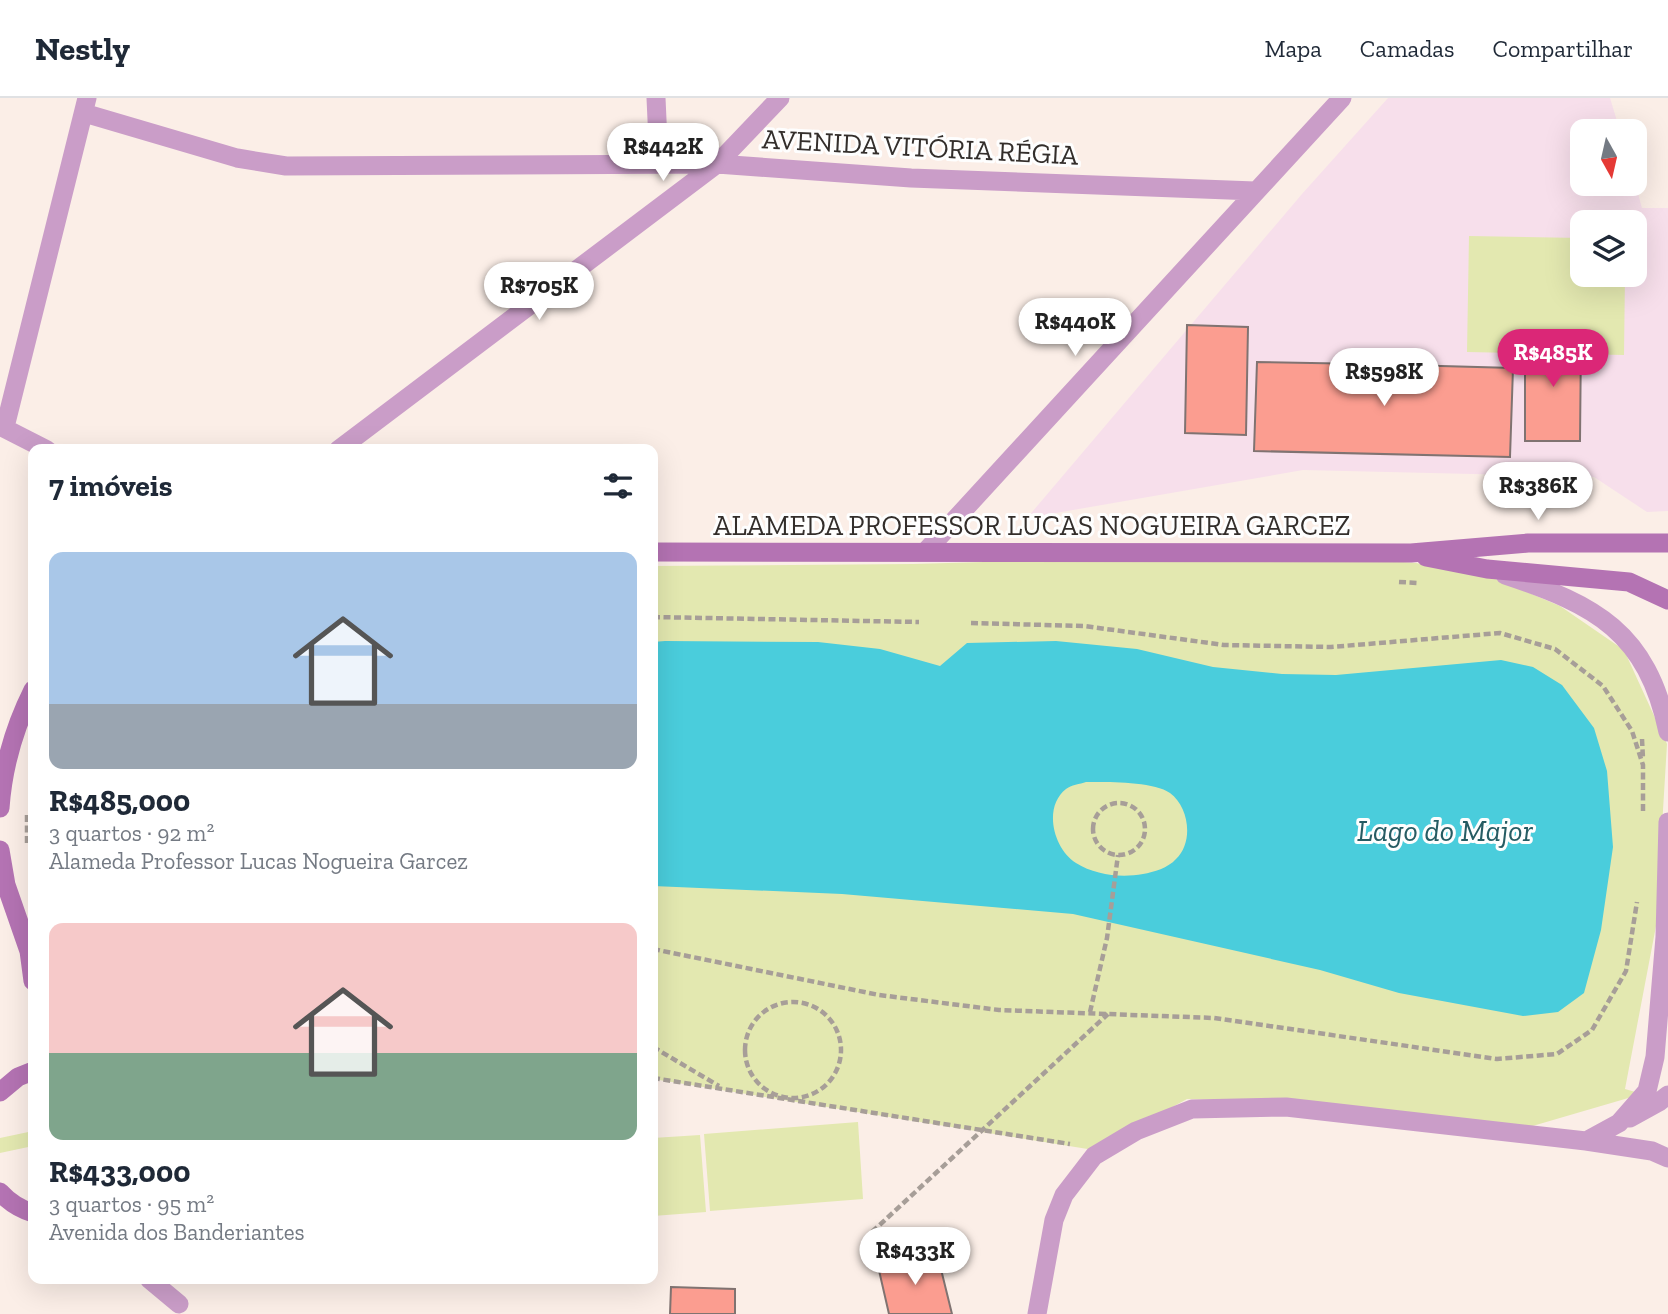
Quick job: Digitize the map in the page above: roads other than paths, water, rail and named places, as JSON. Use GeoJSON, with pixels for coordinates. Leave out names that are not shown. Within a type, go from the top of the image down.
{"type":"FeatureCollection","features":[{"type":"Feature","properties":{"kind":"main road","name":"ALAMEDA PROFESSOR LUCAS NOGUEIRA GARCEZ"},"geometry":{"type":"LineString","coordinates":[[658,552],[1411,554],[1528,542],[1668,543]]}},
{"type":"Feature","properties":{"kind":"main road","name":"ALAMEDA PROFESSOR LUCAS NOGUEIRA GARCEZ"},"geometry":{"type":"LineString","coordinates":[[1411,554],[1487,569],[1629,582],[1668,600]]}},
{"type":"Feature","properties":{"kind":"main road"},"geometry":{"type":"LineString","coordinates":[[0,808],[2,778],[18,721],[28,700]]}},
{"type":"Feature","properties":{"kind":"main road"},"geometry":{"type":"LineString","coordinates":[[0,850],[6,885],[28,946]]}},
{"type":"Feature","properties":{"kind":"main road"},"geometry":{"type":"LineString","coordinates":[[1,1090],[28,1073]]}},
{"type":"Feature","properties":{"kind":"main road"},"geometry":{"type":"LineString","coordinates":[[0,1192],[14,1204],[28,1211]]}},
{"type":"Feature","properties":{"kind":"street"},"geometry":{"type":"LineString","coordinates":[[656,98],[659,163]]}},
{"type":"Feature","properties":{"kind":"street"},"geometry":{"type":"LineString","coordinates":[[346,444],[717,164],[780,98]]}},
{"type":"Feature","properties":{"kind":"street"},"geometry":{"type":"LineString","coordinates":[[926,551],[1342,98]]}},
{"type":"Feature","properties":{"kind":"street"},"geometry":{"type":"LineString","coordinates":[[36,444],[3,427],[86,106]]}},
{"type":"Feature","properties":{"kind":"street","name":"AVENIDA VITÓRIA RÉGIA"},"geometry":{"type":"LineString","coordinates":[[86,106],[237,158],[286,166],[717,164],[911,178],[1255,191]]}},
{"type":"Feature","properties":{"kind":"street"},"geometry":{"type":"LineString","coordinates":[[1487,569],[1568,598],[1600,617],[1632,645],[1654,681],[1668,732]]}},
{"type":"Feature","properties":{"kind":"street"},"geometry":{"type":"LineString","coordinates":[[1619,1123],[1647,1091],[1655,1057],[1665,937],[1668,822]]}},
{"type":"Feature","properties":{"kind":"street"},"geometry":{"type":"LineString","coordinates":[[1586,1141],[1668,1095]]}},
{"type":"Feature","properties":{"kind":"street"},"geometry":{"type":"LineString","coordinates":[[1037,1314],[1054,1220],[1064,1195],[1094,1156],[1136,1131],[1192,1109],[1286,1107],[1586,1141],[1653,1151],[1668,1158]]}},
{"type":"Feature","properties":{"kind":"street"},"geometry":{"type":"LineString","coordinates":[[154,1284],[182,1309]]}},
{"type":"Feature","properties":{"kind":"street"},"geometry":{"type":"LineString","coordinates":[[172,1284],[182,1309]]}},
{"type":"Feature","properties":{"kind":"water","name":"Lago do Major"},"geometry":{"type":"Polygon","coordinates":[[[1056,641],[1137,649],[1213,667],[1282,674],[1336,675],[1501,660],[1533,667],[1562,685],[1594,728],[1607,771],[1613,847],[1601,930],[1584,993],[1558,1012],[1523,1016],[1399,993],[1320,970],[1073,914],[842,894],[658,886],[658,642],[818,642],[880,649],[940,666],[967,643],[1056,641]],[[1086,782],[1068,788],[1059,797],[1053,816],[1057,838],[1062,848],[1076,863],[1100,873],[1135,875],[1152,872],[1173,862],[1182,852],[1187,834],[1185,816],[1176,799],[1170,793],[1153,786],[1086,782]]]}}]}
